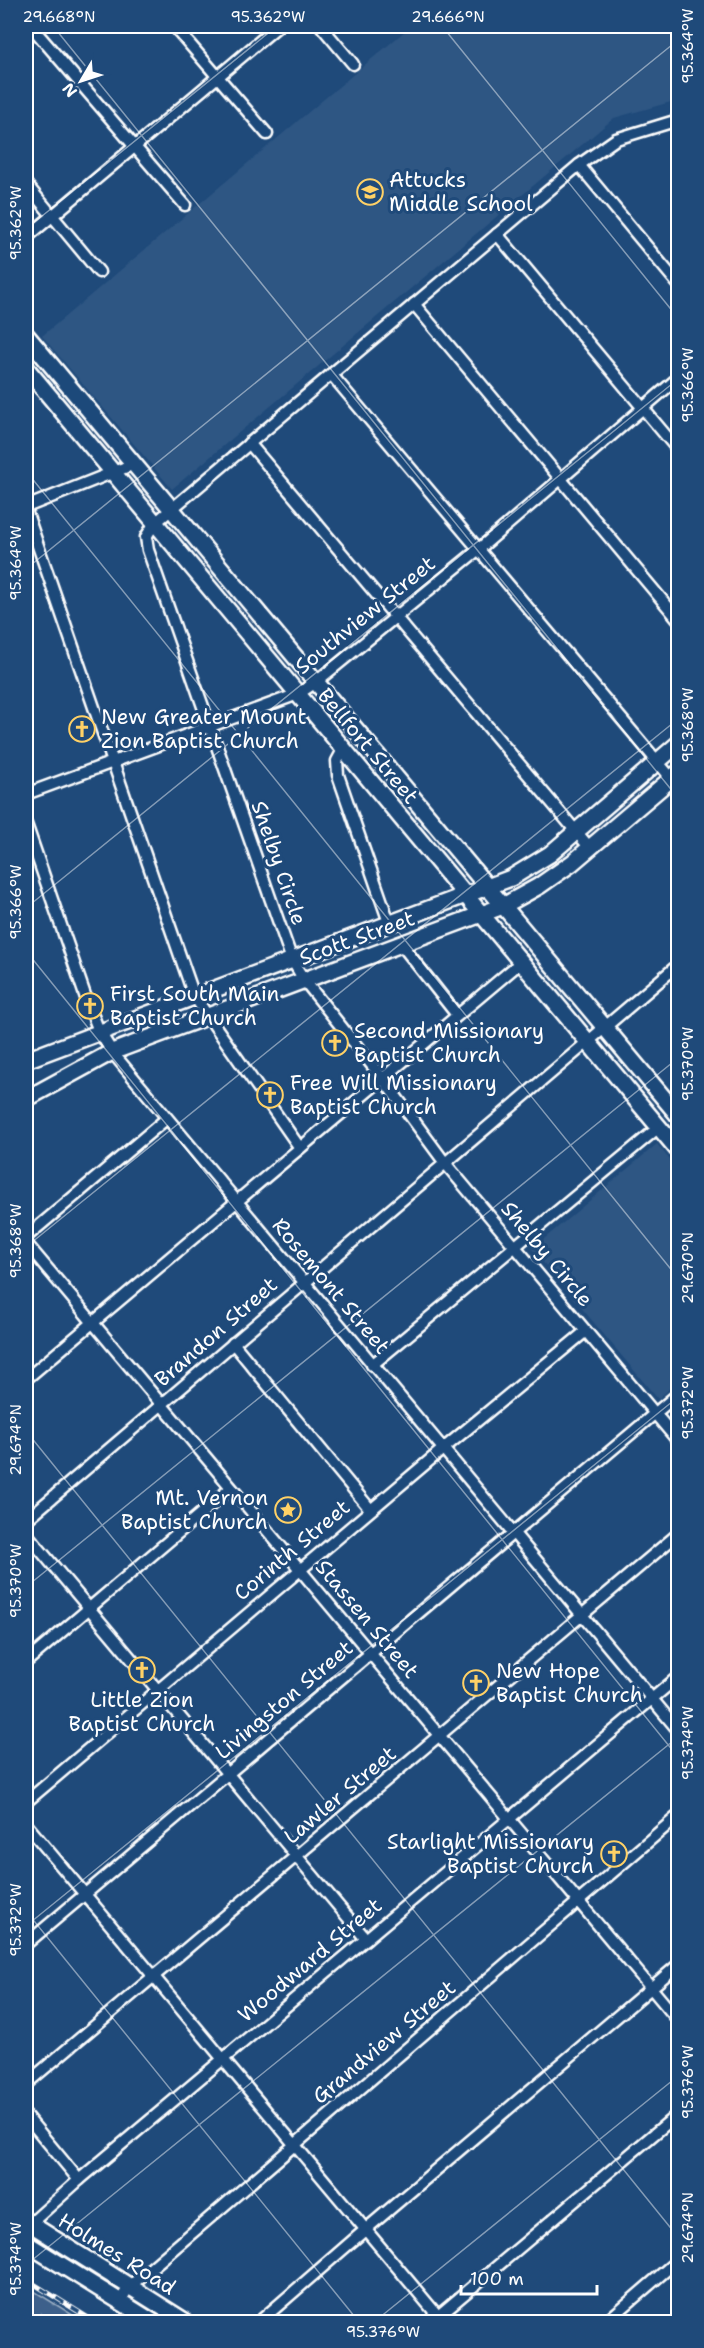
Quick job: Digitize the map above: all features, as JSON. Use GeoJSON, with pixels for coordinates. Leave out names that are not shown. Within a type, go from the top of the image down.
{"type":"FeatureCollection","features":[{"type":"Feature","properties":{"kind":"main road","name":"Bellfort Street"},"geometry":{"type":"LineString","coordinates":[[26,334],[678,1115]]}},
{"type":"Feature","properties":{"kind":"main road"},"geometry":{"type":"LineString","coordinates":[[36,381],[52,367]]}},
{"type":"Feature","properties":{"kind":"main road","name":"Bellfort Street"},"geometry":{"type":"LineString","coordinates":[[26,368],[154,524],[678,1148]]}},
{"type":"Feature","properties":{"kind":"main road"},"geometry":{"type":"LineString","coordinates":[[226,609],[243,595]]}},
{"type":"Feature","properties":{"kind":"main road","name":"Scott Street"},"geometry":{"type":"LineString","coordinates":[[26,1060],[488,888],[530,868],[678,744]]}},
{"type":"Feature","properties":{"kind":"main road"},"geometry":{"type":"LineString","coordinates":[[368,779],[385,765]]}},
{"type":"Feature","properties":{"kind":"main road","name":"Scott Street"},"geometry":{"type":"LineString","coordinates":[[26,1099],[112,1053],[503,906],[554,876],[675,776]]}},
{"type":"Feature","properties":{"kind":"main road","name":"Holmes Road"},"geometry":{"type":"LineString","coordinates":[[27,2225],[186,2322]]}},
{"type":"Feature","properties":{"kind":"main road","name":"Holmes Road"},"geometry":{"type":"LineString","coordinates":[[26,2243],[153,2322]]}},
{"type":"Feature","properties":{"kind":"street"},"geometry":{"type":"LineString","coordinates":[[31,26],[185,205]]}},
{"type":"Feature","properties":{"kind":"street"},"geometry":{"type":"LineString","coordinates":[[174,26],[267,134]]}},
{"type":"Feature","properties":{"kind":"street"},"geometry":{"type":"LineString","coordinates":[[26,238],[278,26]]}},
{"type":"Feature","properties":{"kind":"street"},"geometry":{"type":"LineString","coordinates":[[321,26],[353,64]]}},
{"type":"Feature","properties":{"kind":"street"},"geometry":{"type":"LineString","coordinates":[[154,524],[579,165],[616,139],[678,120]]}},
{"type":"Feature","properties":{"kind":"street"},"geometry":{"type":"LineString","coordinates":[[579,165],[678,284]]}},
{"type":"Feature","properties":{"kind":"street"},"geometry":{"type":"LineString","coordinates":[[26,184],[99,272]]}},
{"type":"Feature","properties":{"kind":"street"},"geometry":{"type":"LineString","coordinates":[[497,234],[678,450]]}},
{"type":"Feature","properties":{"kind":"street"},"geometry":{"type":"LineString","coordinates":[[414,304],[678,619]]}},
{"type":"Feature","properties":{"kind":"street"},"geometry":{"type":"LineString","coordinates":[[331,374],[658,761],[675,776]]}},
{"type":"Feature","properties":{"kind":"street","name":"Southview Street"},"geometry":{"type":"LineString","coordinates":[[26,794],[298,694],[316,682],[479,549],[678,378]]}},
{"type":"Feature","properties":{"kind":"street"},"geometry":{"type":"LineString","coordinates":[[249,443],[590,848]]}},
{"type":"Feature","properties":{"kind":"street"},"geometry":{"type":"LineString","coordinates":[[134,464],[26,509],[194,996],[300,1148]]}},
{"type":"Feature","properties":{"kind":"street","name":"Shelby Circle"},"geometry":{"type":"LineString","coordinates":[[154,524],[146,537],[148,550],[292,960],[304,980],[383,1079],[445,1163],[678,1441]]}},
{"type":"Feature","properties":{"kind":"street"},"geometry":{"type":"LineString","coordinates":[[344,750],[337,761],[338,775],[390,925]]}},
{"type":"Feature","properties":{"kind":"street","name":"Rosemont Street"},"geometry":{"type":"LineString","coordinates":[[26,824],[99,1031],[112,1053],[678,1730]]}},
{"type":"Feature","properties":{"kind":"street"},"geometry":{"type":"LineString","coordinates":[[401,944],[458,1015]]}},
{"type":"Feature","properties":{"kind":"street"},"geometry":{"type":"LineString","coordinates":[[26,1379],[521,962]]}},
{"type":"Feature","properties":{"kind":"street","name":"Brandon Street"},"geometry":{"type":"LineString","coordinates":[[26,1520],[678,965]]}},
{"type":"Feature","properties":{"kind":"street"},"geometry":{"type":"LineString","coordinates":[[26,1237],[166,1119]]}},
{"type":"Feature","properties":{"kind":"street"},"geometry":{"type":"LineString","coordinates":[[372,1365],[659,1127]]}},
{"type":"Feature","properties":{"kind":"street","name":"Stassen Street"},"geometry":{"type":"LineString","coordinates":[[26,1243],[678,2020]]}},
{"type":"Feature","properties":{"kind":"street","name":"Corinth Street"},"geometry":{"type":"LineString","coordinates":[[26,1802],[370,1509],[586,1331]]}},
{"type":"Feature","properties":{"kind":"street"},"geometry":{"type":"LineString","coordinates":[[233,1343],[370,1509]]}},
{"type":"Feature","properties":{"kind":"street","name":"Livingston Street"},"geometry":{"type":"LineString","coordinates":[[26,1944],[678,1394]]}},
{"type":"Feature","properties":{"kind":"street"},"geometry":{"type":"LineString","coordinates":[[26,1662],[231,1488]]}},
{"type":"Feature","properties":{"kind":"street"},"geometry":{"type":"LineString","coordinates":[[26,1533],[366,1939]]}},
{"type":"Feature","properties":{"kind":"street","name":"Lawler Street"},"geometry":{"type":"LineString","coordinates":[[26,2084],[678,1534]]}},
{"type":"Feature","properties":{"kind":"street","name":"Woodward Street"},"geometry":{"type":"LineString","coordinates":[[27,2225],[678,1677]]}},
{"type":"Feature","properties":{"kind":"street","name":"Grandview Street"},"geometry":{"type":"LineString","coordinates":[[120,2301],[129,2287],[293,2144],[678,1816]]}},
{"type":"Feature","properties":{"kind":"street"},"geometry":{"type":"LineString","coordinates":[[26,1824],[438,2320],[678,2114]]}},
{"type":"Feature","properties":{"kind":"street"},"geometry":{"type":"LineString","coordinates":[[260,2322],[678,1965]]}},
{"type":"Feature","properties":{"kind":"street"},"geometry":{"type":"LineString","coordinates":[[26,2115],[79,2180]]}},
{"type":"Feature","properties":{"kind":"street"},"geometry":{"type":"LineString","coordinates":[[606,2322],[678,2260]]}},
{"type":"Feature","properties":{"kind":"shaded area","name":"Attucks Middle School"},"geometry":{"type":"Polygon","coordinates":[[[411,26],[672,26],[678,33],[678,100],[614,118],[172,489],[42,336],[411,26]]]}},
{"type":"Feature","properties":{"kind":"shaded area"},"geometry":{"type":"Polygon","coordinates":[[[657,1144],[678,1170],[678,1381],[658,1399],[532,1249],[657,1144]]]}},
{"type":"Feature","properties":{"kind":"green space"},"geometry":{"type":"Polygon","coordinates":[[[26,2286],[84,2322],[26,2322],[26,2286]]]}},
{"type":"Feature","properties":{"kind":"railway"},"geometry":{"type":"LineString","coordinates":[[26,2279],[95,2322]]}},
{"type":"Feature","properties":{"kind":"place","name":"Attucks Middle School"},"geometry":{"type":"Point","coordinates":[370,192]}},
{"type":"Feature","properties":{"kind":"place","name":"New Greater Mount Zion Baptist Church"},"geometry":{"type":"Point","coordinates":[82,729]}},
{"type":"Feature","properties":{"kind":"place","name":"First South Main Baptist Church"},"geometry":{"type":"Point","coordinates":[90,1006]}},
{"type":"Feature","properties":{"kind":"place","name":"Second Missionary Baptist Church"},"geometry":{"type":"Point","coordinates":[335,1043]}},
{"type":"Feature","properties":{"kind":"place","name":"Free Will Missionary Baptist Church"},"geometry":{"type":"Point","coordinates":[270,1095]}},
{"type":"Feature","properties":{"kind":"place","name":"Mt. Vernon Baptist Church"},"geometry":{"type":"Point","coordinates":[288,1510]}},
{"type":"Feature","properties":{"kind":"place","name":"Little Zion Baptist Church"},"geometry":{"type":"Point","coordinates":[142,1670]}},
{"type":"Feature","properties":{"kind":"place","name":"New Hope Baptist Church"},"geometry":{"type":"Point","coordinates":[476,1683]}},
{"type":"Feature","properties":{"kind":"place","name":"Starlight Missionary Baptist Church"},"geometry":{"type":"Point","coordinates":[614,1854]}}]}
